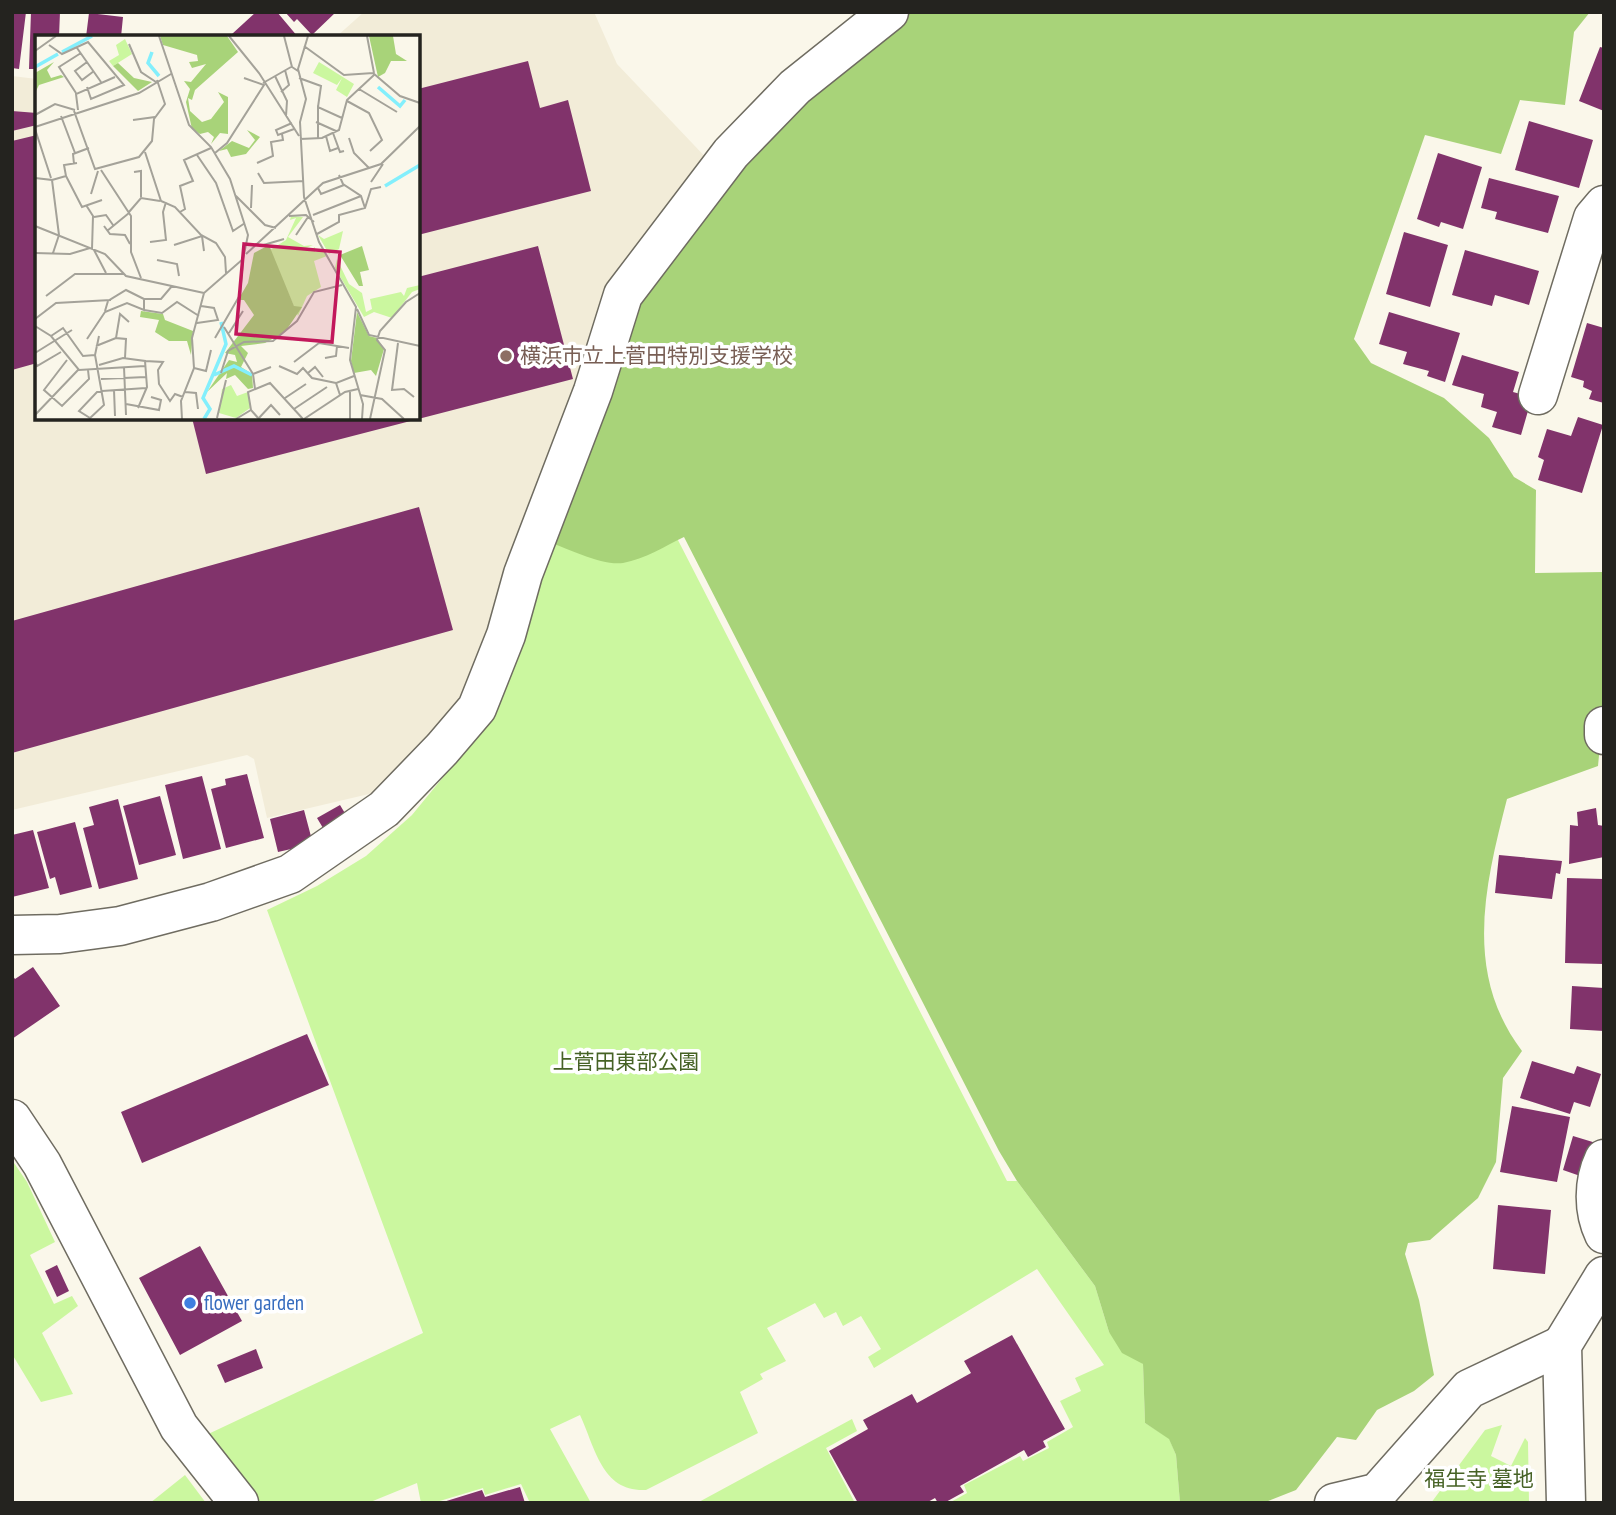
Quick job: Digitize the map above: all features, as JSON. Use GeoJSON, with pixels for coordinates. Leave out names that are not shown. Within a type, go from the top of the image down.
{"type":"FeatureCollection","features":[{"type":"Feature","properties":{"kind":"street"},"geometry":{"type":"LineString","coordinates":[[12,935],[60,934],[120,926],[211,902],[290,874],[384,809],[442,750],[477,708],[506,635],[523,574],[593,391],[623,295],[731,153],[794,87],[889,12]]}},
{"type":"Feature","properties":{"kind":"street"},"geometry":{"type":"LineString","coordinates":[[1538,395],[1593,218],[1604,205]]}},
{"type":"Feature","properties":{"kind":"street"},"geometry":{"type":"LineString","coordinates":[[1604,726],[1604,735]]}},
{"type":"Feature","properties":{"kind":"street"},"geometry":{"type":"LineString","coordinates":[[12,1119],[42,1164],[179,1427],[239,1503]]}},
{"type":"Feature","properties":{"kind":"street"},"geometry":{"type":"LineString","coordinates":[[1604,1159],[1598,1172],[1596,1217],[1604,1234]]}},
{"type":"Feature","properties":{"kind":"street"},"geometry":{"type":"LineString","coordinates":[[1566,1503],[1562,1345],[1604,1276]]}},
{"type":"Feature","properties":{"kind":"street"},"geometry":{"type":"LineString","coordinates":[[1334,1503],[1372,1498],[1469,1389],[1562,1345]]}},
{"type":"Feature","properties":{"kind":"shaded area","name":"横浜市立上菅田特別支援学校"},"geometry":{"type":"Polygon","coordinates":[[[364,12],[594,12],[617,64],[712,164],[511,578],[455,711],[386,790],[267,818],[254,759],[247,755],[12,810],[12,76],[35,79],[35,420],[420,420],[420,35],[338,35],[364,12]]]}},
{"type":"Feature","properties":{"kind":"green space"},"geometry":{"type":"Polygon","coordinates":[[[900,12],[1590,12],[1574,32],[1565,105],[1520,100],[1501,154],[1425,135],[1354,339],[1371,363],[1444,398],[1489,438],[1514,477],[1536,490],[1535,573],[1604,572],[1604,702],[1598,766],[1507,799],[1492,864],[1484,928],[1492,991],[1504,1021],[1522,1051],[1503,1078],[1496,1162],[1478,1198],[1430,1240],[1408,1243],[1405,1254],[1419,1300],[1434,1375],[1414,1391],[1377,1410],[1356,1440],[1337,1437],[1296,1490],[1263,1503],[1180,1503],[1176,1455],[1169,1439],[1145,1423],[1143,1364],[1122,1353],[1109,1332],[1095,1286],[1017,1181],[999,1151],[684,537],[623,563],[596,560],[549,542],[629,298],[723,171],[900,12]]]}},
{"type":"Feature","properties":{"kind":"green space","name":"上菅田東部公園"},"geometry":{"type":"Polygon","coordinates":[[[603,394],[1007,1181],[1017,1181],[1095,1286],[1109,1332],[1143,1364],[1145,1423],[1169,1438],[1176,1455],[1180,1503],[949,1503],[967,1493],[964,1485],[1020,1456],[1023,1461],[1049,1448],[1047,1442],[1073,1427],[1060,1401],[1081,1391],[1075,1378],[1104,1365],[1037,1269],[874,1368],[868,1357],[881,1349],[861,1316],[843,1326],[836,1312],[824,1318],[815,1303],[767,1328],[786,1361],[760,1374],[763,1379],[740,1392],[758,1433],[646,1490],[631,1489],[610,1476],[596,1455],[580,1415],[550,1429],[591,1503],[530,1503],[521,1484],[485,1495],[483,1488],[433,1503],[421,1503],[417,1483],[368,1503],[257,1503],[204,1436],[423,1333],[267,910],[317,886],[366,856],[412,815],[481,731],[527,632],[549,542],[603,394]]]}},
{"type":"Feature","properties":{"kind":"green space"},"geometry":{"type":"Polygon","coordinates":[[[12,1160],[27,1182],[55,1242],[30,1255],[54,1304],[72,1296],[78,1306],[42,1333],[73,1394],[41,1402],[12,1354],[12,1160]]]}},
{"type":"Feature","properties":{"kind":"green space"},"geometry":{"type":"Polygon","coordinates":[[[852,1419],[857,1431],[826,1448],[855,1503],[697,1503],[852,1419]]]}},
{"type":"Feature","properties":{"kind":"green space","name":"福生寺 墓地"},"geometry":{"type":"Polygon","coordinates":[[[1502,1425],[1491,1456],[1511,1466],[1525,1438],[1528,1442],[1529,1503],[1431,1503],[1485,1430],[1502,1425]]]}},
{"type":"Feature","properties":{"kind":"green space"},"geometry":{"type":"Polygon","coordinates":[[[185,1475],[206,1503],[150,1503],[185,1475]]]}},
{"type":"Feature","properties":{"kind":"building"},"geometry":{"type":"Polygon","coordinates":[[[12,12],[26,12],[19,69],[12,68],[12,12]]]}},
{"type":"Feature","properties":{"kind":"building"},"geometry":{"type":"Polygon","coordinates":[[[31,12],[60,12],[59,35],[35,35],[35,69],[29,69],[31,12]]]}},
{"type":"Feature","properties":{"kind":"building"},"geometry":{"type":"Polygon","coordinates":[[[256,12],[277,12],[296,35],[233,35],[256,12]]]}},
{"type":"Feature","properties":{"kind":"building"},"geometry":{"type":"Polygon","coordinates":[[[285,12],[336,12],[312,35],[297,19],[294,22],[285,12]]]}},
{"type":"Feature","properties":{"kind":"building"},"geometry":{"type":"Polygon","coordinates":[[[89,13],[123,17],[121,35],[86,35],[89,13]]]}},
{"type":"Feature","properties":{"kind":"building"},"geometry":{"type":"Polygon","coordinates":[[[1600,47],[1604,48],[1604,111],[1579,101],[1600,47]]]}},
{"type":"Feature","properties":{"kind":"building"},"geometry":{"type":"Polygon","coordinates":[[[528,61],[540,108],[568,100],[591,191],[420,234],[420,88],[528,61]]]}},
{"type":"Feature","properties":{"kind":"building"},"geometry":{"type":"Polygon","coordinates":[[[12,111],[35,113],[35,125],[12,131],[12,111]]]}},
{"type":"Feature","properties":{"kind":"building"},"geometry":{"type":"Polygon","coordinates":[[[1529,121],[1593,140],[1579,188],[1515,170],[1529,121]]]}},
{"type":"Feature","properties":{"kind":"building"},"geometry":{"type":"Polygon","coordinates":[[[35,135],[35,364],[12,370],[12,141],[35,135]]]}},
{"type":"Feature","properties":{"kind":"building"},"geometry":{"type":"Polygon","coordinates":[[[1438,153],[1482,167],[1463,229],[1441,222],[1439,227],[1417,219],[1438,153]]]}},
{"type":"Feature","properties":{"kind":"building"},"geometry":{"type":"Polygon","coordinates":[[[1489,178],[1559,196],[1548,233],[1495,219],[1497,212],[1481,208],[1489,178]]]}},
{"type":"Feature","properties":{"kind":"building"},"geometry":{"type":"Polygon","coordinates":[[[1404,232],[1448,245],[1430,307],[1386,294],[1404,232]]]}},
{"type":"Feature","properties":{"kind":"building"},"geometry":{"type":"Polygon","coordinates":[[[538,246],[573,379],[420,419],[420,276],[538,246]]]}},
{"type":"Feature","properties":{"kind":"building"},"geometry":{"type":"Polygon","coordinates":[[[1465,250],[1539,271],[1529,305],[1495,295],[1492,306],[1452,295],[1465,250]]]}},
{"type":"Feature","properties":{"kind":"building"},"geometry":{"type":"Polygon","coordinates":[[[1389,312],[1460,333],[1445,382],[1427,376],[1429,371],[1403,364],[1407,352],[1379,344],[1389,312]]]}},
{"type":"Feature","properties":{"kind":"building"},"geometry":{"type":"Polygon","coordinates":[[[1587,323],[1604,328],[1604,403],[1589,399],[1592,391],[1583,387],[1584,381],[1571,377],[1587,323]]]}},
{"type":"Feature","properties":{"kind":"building"},"geometry":{"type":"Polygon","coordinates":[[[1462,355],[1519,372],[1513,392],[1532,397],[1521,435],[1492,427],[1497,412],[1481,407],[1484,394],[1452,385],[1462,355]]]}},
{"type":"Feature","properties":{"kind":"building"},"geometry":{"type":"Polygon","coordinates":[[[1578,417],[1603,425],[1582,493],[1538,480],[1544,460],[1538,457],[1547,429],[1571,436],[1578,417]]]}},
{"type":"Feature","properties":{"kind":"building"},"geometry":{"type":"Polygon","coordinates":[[[192,420],[415,420],[206,474],[192,420]]]}},
{"type":"Feature","properties":{"kind":"building"},"geometry":{"type":"Polygon","coordinates":[[[419,507],[453,630],[12,753],[12,621],[419,507]]]}},
{"type":"Feature","properties":{"kind":"building"},"geometry":{"type":"Polygon","coordinates":[[[247,774],[264,838],[226,848],[211,789],[226,785],[225,779],[247,774]]]}},
{"type":"Feature","properties":{"kind":"building"},"geometry":{"type":"Polygon","coordinates":[[[202,776],[221,849],[183,859],[165,785],[202,776]]]}},
{"type":"Feature","properties":{"kind":"building"},"geometry":{"type":"Polygon","coordinates":[[[160,796],[176,855],[139,865],[123,806],[160,796]]]}},
{"type":"Feature","properties":{"kind":"building"},"geometry":{"type":"Polygon","coordinates":[[[118,799],[138,879],[99,889],[83,828],[94,825],[89,807],[118,799]]]}},
{"type":"Feature","properties":{"kind":"building"},"geometry":{"type":"Polygon","coordinates":[[[340,805],[349,820],[326,833],[317,818],[340,805]]]}},
{"type":"Feature","properties":{"kind":"building"},"geometry":{"type":"Polygon","coordinates":[[[1596,808],[1598,825],[1604,826],[1604,857],[1569,864],[1570,825],[1578,826],[1577,812],[1596,808]]]}},
{"type":"Feature","properties":{"kind":"building"},"geometry":{"type":"Polygon","coordinates":[[[304,810],[313,844],[278,852],[270,819],[304,810]]]}},
{"type":"Feature","properties":{"kind":"building"},"geometry":{"type":"Polygon","coordinates":[[[75,822],[92,887],[60,895],[55,877],[50,879],[37,832],[75,822]]]}},
{"type":"Feature","properties":{"kind":"building"},"geometry":{"type":"Polygon","coordinates":[[[33,830],[49,888],[12,897],[12,835],[33,830]]]}},
{"type":"Feature","properties":{"kind":"building"},"geometry":{"type":"Polygon","coordinates":[[[1499,855],[1562,861],[1560,874],[1556,873],[1552,899],[1495,893],[1499,855]]]}},
{"type":"Feature","properties":{"kind":"building"},"geometry":{"type":"Polygon","coordinates":[[[1567,878],[1604,879],[1604,964],[1565,963],[1567,878]]]}},
{"type":"Feature","properties":{"kind":"building"},"geometry":{"type":"Polygon","coordinates":[[[33,967],[60,1006],[12,1039],[12,975],[15,979],[33,967]]]}},
{"type":"Feature","properties":{"kind":"building"},"geometry":{"type":"Polygon","coordinates":[[[1572,986],[1604,988],[1604,1031],[1570,1029],[1572,986]]]}},
{"type":"Feature","properties":{"kind":"building"},"geometry":{"type":"Polygon","coordinates":[[[307,1034],[329,1085],[142,1163],[121,1112],[307,1034]]]}},
{"type":"Feature","properties":{"kind":"building"},"geometry":{"type":"Polygon","coordinates":[[[1532,1061],[1574,1074],[1577,1066],[1601,1074],[1590,1107],[1574,1102],[1570,1114],[1520,1098],[1532,1061]]]}},
{"type":"Feature","properties":{"kind":"building"},"geometry":{"type":"Polygon","coordinates":[[[1512,1106],[1570,1117],[1557,1182],[1500,1172],[1512,1106]]]}},
{"type":"Feature","properties":{"kind":"building"},"geometry":{"type":"Polygon","coordinates":[[[1573,1136],[1596,1143],[1586,1178],[1563,1170],[1573,1136]]]}},
{"type":"Feature","properties":{"kind":"building"},"geometry":{"type":"Polygon","coordinates":[[[1498,1205],[1551,1210],[1545,1274],[1493,1269],[1498,1205]]]}},
{"type":"Feature","properties":{"kind":"building"},"geometry":{"type":"Polygon","coordinates":[[[200,1246],[242,1321],[180,1355],[139,1278],[200,1246]]]}},
{"type":"Feature","properties":{"kind":"building"},"geometry":{"type":"Polygon","coordinates":[[[57,1265],[69,1291],[57,1297],[45,1271],[57,1265]]]}},
{"type":"Feature","properties":{"kind":"building"},"geometry":{"type":"Polygon","coordinates":[[[1012,1335],[1065,1429],[1043,1441],[1046,1447],[1028,1457],[1024,1450],[960,1486],[964,1492],[944,1503],[938,1503],[935,1498],[926,1503],[858,1503],[829,1451],[868,1429],[863,1420],[912,1394],[917,1403],[971,1373],[964,1361],[1012,1335]]]}},
{"type":"Feature","properties":{"kind":"building"},"geometry":{"type":"Polygon","coordinates":[[[256,1349],[263,1368],[225,1383],[217,1365],[256,1349]]]}},
{"type":"Feature","properties":{"kind":"building"},"geometry":{"type":"Polygon","coordinates":[[[520,1487],[525,1503],[440,1503],[482,1490],[485,1497],[520,1487]]]}},
{"type":"Feature","properties":{"kind":"place","name":"横浜市立上菅田特別支援学校"},"geometry":{"type":"Point","coordinates":[506,356]}},
{"type":"Feature","properties":{"kind":"place","name":"flower garden"},"geometry":{"type":"Point","coordinates":[190,1303]}}]}
